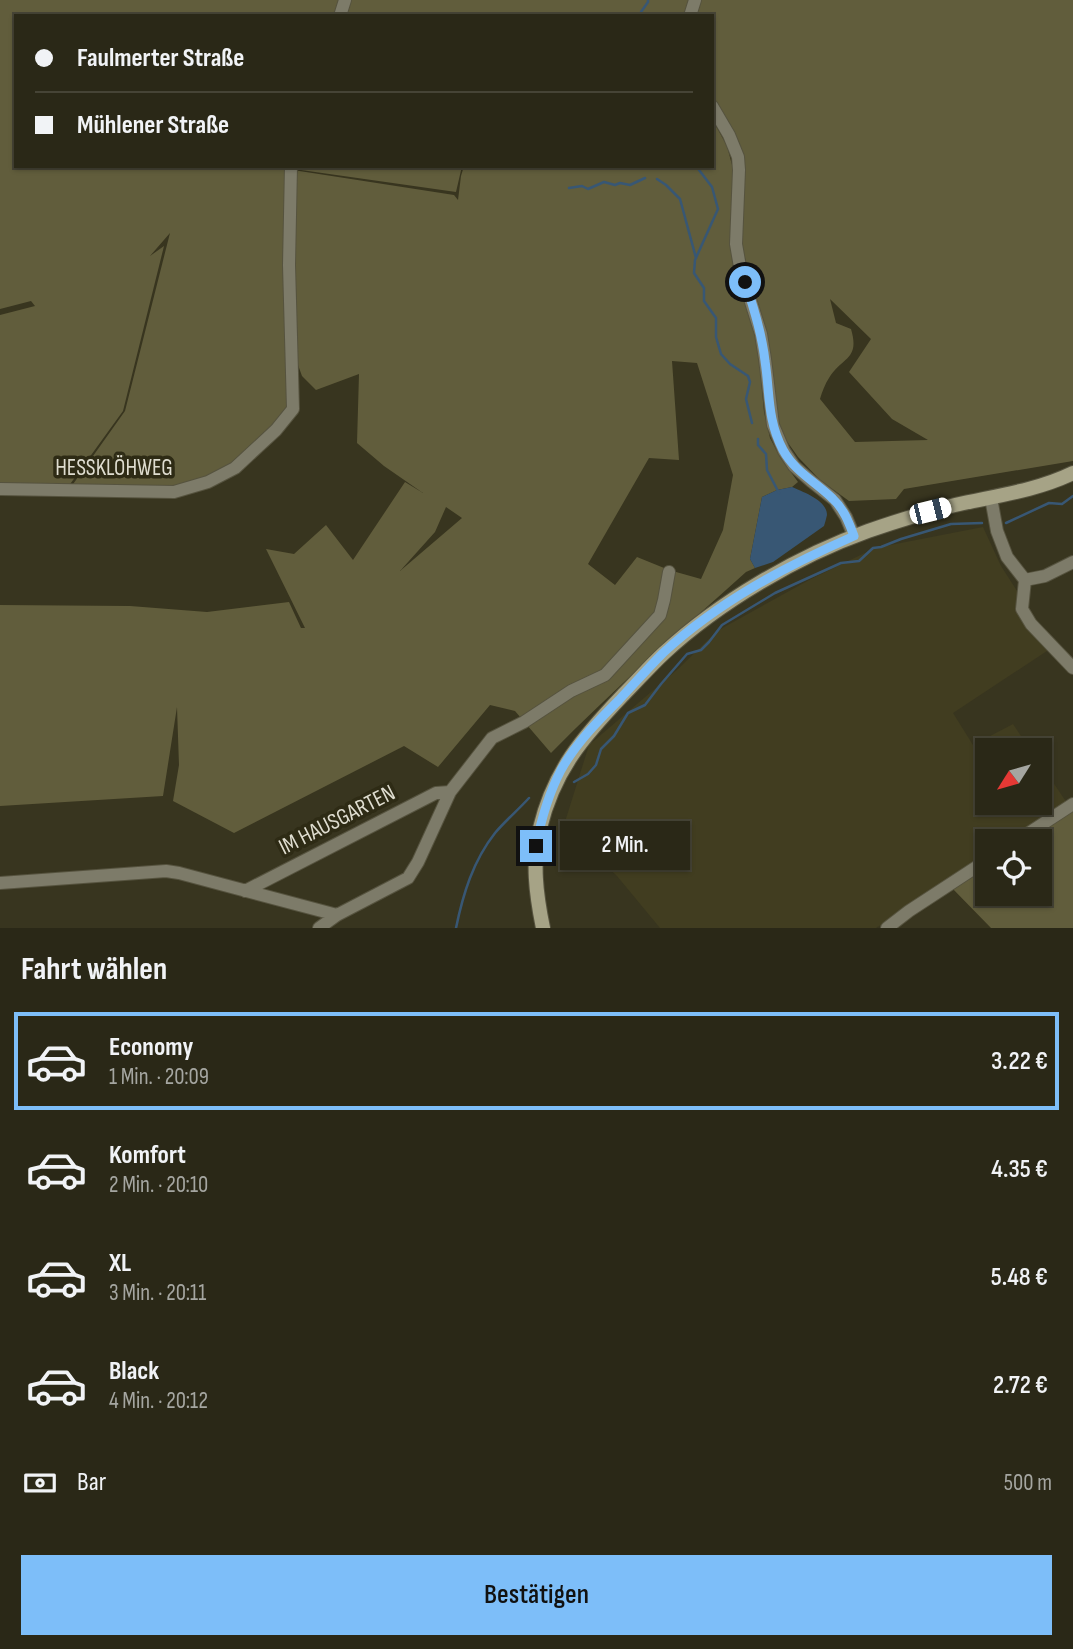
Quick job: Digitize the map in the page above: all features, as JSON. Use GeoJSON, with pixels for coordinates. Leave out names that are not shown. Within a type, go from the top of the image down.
{"type":"FeatureCollection","features":[{"type":"Feature","properties":{"kind":"main road"},"geometry":{"type":"LineString","coordinates":[[543,928],[534,879],[536,846],[550,795],[562,768],[589,731],[664,652],[755,585],[810,555],[854,536],[930,511],[996,497],[1073,473]]}},
{"type":"Feature","properties":{"kind":"street"},"geometry":{"type":"LineString","coordinates":[[714,109],[738,157],[736,244],[740,267],[761,334],[772,425],[794,466],[835,500],[854,536]]}},
{"type":"Feature","properties":{"kind":"street","name":"HESSKLÖHWEG"},"geometry":{"type":"LineString","coordinates":[[0,489],[174,492],[208,482],[235,468],[275,430],[293,409],[289,265],[291,168]]}},
{"type":"Feature","properties":{"kind":"street"},"geometry":{"type":"LineString","coordinates":[[996,497],[998,531],[1007,557],[1025,580],[1023,609],[1031,624],[1073,668]]}},
{"type":"Feature","properties":{"kind":"street"},"geometry":{"type":"LineString","coordinates":[[1025,580],[1045,576],[1073,562]]}},
{"type":"Feature","properties":{"kind":"street"},"geometry":{"type":"LineString","coordinates":[[319,928],[337,915],[408,878],[450,792],[492,738],[524,722],[571,691],[606,675],[660,615],[669,572]]}},
{"type":"Feature","properties":{"kind":"street","name":"IM HAUSGARTEN"},"geometry":{"type":"LineString","coordinates":[[245,891],[436,793],[450,792]]}},
{"type":"Feature","properties":{"kind":"street"},"geometry":{"type":"LineString","coordinates":[[1035,829],[1073,804]]}},
{"type":"Feature","properties":{"kind":"street"},"geometry":{"type":"LineString","coordinates":[[887,928],[975,868]]}},
{"type":"Feature","properties":{"kind":"street"},"geometry":{"type":"LineString","coordinates":[[0,883],[166,871],[337,915]]}},
{"type":"Feature","properties":{"kind":"shaded area"},"geometry":{"type":"Polygon","coordinates":[[[0,0],[341,0],[337,14],[14,14],[14,168],[288,170],[287,409],[240,460],[216,474],[172,488],[71,487],[125,411],[170,233],[150,256],[164,246],[123,411],[68,487],[0,486],[0,315],[35,306],[31,301],[0,309],[0,0]]]}},
{"type":"Feature","properties":{"kind":"shaded area"},"geometry":{"type":"Polygon","coordinates":[[[346,0],[689,0],[686,14],[342,14],[346,0]]]}},
{"type":"Feature","properties":{"kind":"shaded area"},"geometry":{"type":"Polygon","coordinates":[[[698,0],[1073,0],[1073,461],[904,489],[896,499],[849,501],[820,480],[798,457],[776,419],[759,309],[742,247],[735,137],[714,103],[714,14],[693,14],[698,0]],[[830,299],[836,323],[851,329],[853,347],[849,357],[829,378],[820,399],[855,442],[928,440],[892,419],[849,372],[871,339],[830,299]]]}},
{"type":"Feature","properties":{"kind":"shaded area"},"geometry":{"type":"Polygon","coordinates":[[[714,123],[727,146],[732,165],[731,228],[753,322],[764,412],[770,438],[798,482],[792,487],[762,497],[750,559],[755,568],[746,572],[598,706],[551,753],[515,711],[490,705],[438,767],[404,746],[234,833],[173,801],[179,765],[177,707],[163,796],[0,806],[0,605],[130,606],[207,612],[289,602],[301,628],[305,628],[266,549],[294,554],[326,525],[353,560],[405,482],[423,493],[357,443],[359,374],[316,390],[302,376],[298,365],[293,170],[454,195],[458,200],[463,168],[714,168],[714,123]],[[672,361],[679,460],[649,458],[588,564],[615,585],[637,557],[701,579],[723,530],[733,475],[697,363],[672,361]],[[446,507],[435,532],[400,571],[462,518],[446,507]]]}},
{"type":"Feature","properties":{"kind":"shaded area"},"geometry":{"type":"Polygon","coordinates":[[[294,168],[462,168],[456,192],[294,168]]]}},
{"type":"Feature","properties":{"kind":"shaded area"},"geometry":{"type":"Polygon","coordinates":[[[983,527],[1001,566],[1053,647],[953,713],[973,745],[975,744],[975,816],[1047,816],[1028,829],[975,829],[975,864],[876,928],[660,928],[617,876],[564,825],[589,745],[678,669],[717,631],[811,579],[875,548],[983,527]]]}},
{"type":"Feature","properties":{"kind":"shaded area"},"geometry":{"type":"Polygon","coordinates":[[[1013,724],[1022,738],[986,738],[1013,724]]]}},
{"type":"Feature","properties":{"kind":"shaded area"},"geometry":{"type":"Polygon","coordinates":[[[1052,781],[1067,803],[1052,813],[1052,781]]]}},
{"type":"Feature","properties":{"kind":"shaded area"},"geometry":{"type":"Polygon","coordinates":[[[1073,810],[1073,928],[991,928],[951,887],[975,871],[975,906],[1052,906],[1052,829],[1042,829],[1073,810]]]}},
{"type":"Feature","properties":{"kind":"water"},"geometry":{"type":"Polygon","coordinates":[[[792,487],[814,497],[823,505],[827,515],[824,526],[773,562],[755,568],[750,559],[762,497],[792,487]]]}},
{"type":"Feature","properties":{"kind":"waterway"},"geometry":{"type":"LineString","coordinates":[[641,14],[648,0]]}},
{"type":"Feature","properties":{"kind":"waterway"},"geometry":{"type":"LineString","coordinates":[[698,168],[712,187],[718,209],[695,260],[694,273],[704,288],[704,301],[716,318],[716,337],[721,354],[748,376],[750,382],[746,399],[752,423]]}},
{"type":"Feature","properties":{"kind":"waterway"},"geometry":{"type":"LineString","coordinates":[[569,188],[582,186],[588,189],[604,182],[630,185],[645,178]]}},
{"type":"Feature","properties":{"kind":"waterway"},"geometry":{"type":"LineString","coordinates":[[657,179],[680,199],[696,258]]}},
{"type":"Feature","properties":{"kind":"waterway"},"geometry":{"type":"LineString","coordinates":[[758,439],[758,445],[766,454],[767,470],[779,493]]}},
{"type":"Feature","properties":{"kind":"waterway"},"geometry":{"type":"LineString","coordinates":[[1006,523],[1049,503],[1062,504],[1073,496]]}},
{"type":"Feature","properties":{"kind":"waterway"},"geometry":{"type":"LineString","coordinates":[[574,782],[588,774],[596,765],[601,749],[614,736],[628,713],[645,705],[687,654],[701,650],[722,625],[775,593],[841,563],[859,561],[873,548],[951,524],[982,523]]}},
{"type":"Feature","properties":{"kind":"waterway"},"geometry":{"type":"LineString","coordinates":[[456,928],[466,890],[487,844],[529,798]]}},
{"type":"Feature","properties":{"kind":"route"},"geometry":{"type":"LineString","coordinates":[[536,846],[550,795],[562,768],[589,731],[664,652],[755,585],[810,555],[854,536],[835,500],[794,466],[772,425],[761,334],[745,282]]}}]}
